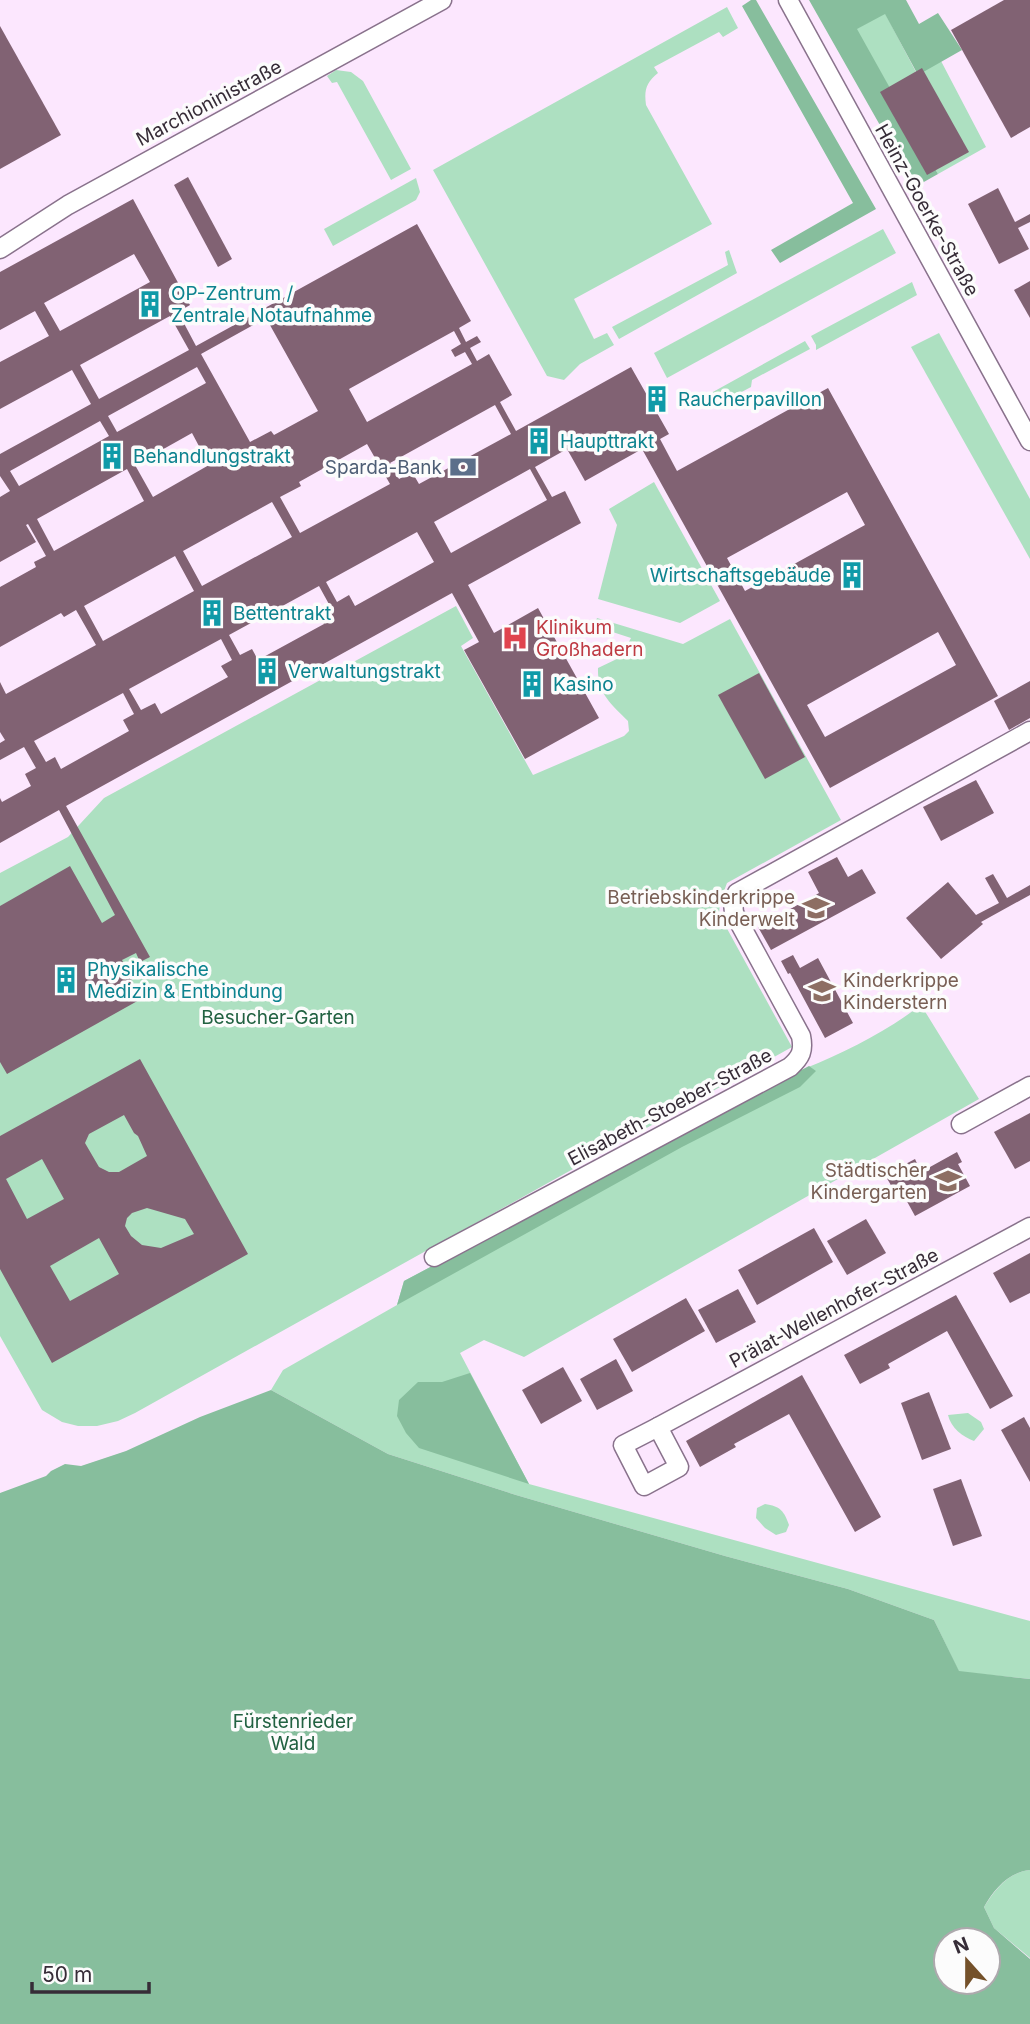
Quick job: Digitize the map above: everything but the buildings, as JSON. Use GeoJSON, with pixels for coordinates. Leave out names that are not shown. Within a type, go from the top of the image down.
{"type":"FeatureCollection","features":[{"type":"Feature","properties":{"kind":"street","name":"Marchioninistraße"},"geometry":{"type":"LineString","coordinates":[[0,249],[68,205],[442,0]]}},
{"type":"Feature","properties":{"kind":"street","name":"Heinz-Goerke-Straße"},"geometry":{"type":"LineString","coordinates":[[788,0],[1030,441]]}},
{"type":"Feature","properties":{"kind":"street","name":"Elisabeth-Stoeber-Straße"},"geometry":{"type":"LineString","coordinates":[[434,1257],[790,1067],[799,1059],[803,1049],[801,1036],[734,913],[733,902],[737,893],[1030,731]]}},
{"type":"Feature","properties":{"kind":"street"},"geometry":{"type":"LineString","coordinates":[[961,1124],[1030,1086]]}},
{"type":"Feature","properties":{"kind":"street","name":"Prälat-Wellenhofer-Straße"},"geometry":{"type":"LineString","coordinates":[[658,1427],[1030,1227]]}},
{"type":"Feature","properties":{"kind":"green space"},"geometry":{"type":"Polygon","coordinates":[[[756,0],[876,209],[780,263],[771,250],[853,203],[742,6],[756,0]]]}},
{"type":"Feature","properties":{"kind":"green space"},"geometry":{"type":"Polygon","coordinates":[[[809,0],[906,0],[919,24],[938,13],[962,50],[918,75],[885,14],[857,29],[938,174],[915,187],[809,0]]]}},
{"type":"Feature","properties":{"kind":"green space"},"geometry":{"type":"Polygon","coordinates":[[[727,7],[738,28],[723,37],[719,32],[654,67],[658,73],[648,84],[645,95],[646,105],[712,224],[574,299],[594,339],[607,333],[614,345],[580,364],[564,380],[547,376],[433,170],[727,7]]]}},
{"type":"Feature","properties":{"kind":"green space"},"geometry":{"type":"Polygon","coordinates":[[[885,13],[917,74],[941,61],[986,147],[938,174],[856,29],[885,13]]]}},
{"type":"Feature","properties":{"kind":"green space"},"geometry":{"type":"Polygon","coordinates":[[[336,70],[351,72],[363,81],[411,169],[391,180],[337,82],[332,83],[327,76],[336,70]]]}},
{"type":"Feature","properties":{"kind":"green space"},"geometry":{"type":"Polygon","coordinates":[[[416,178],[420,192],[416,200],[333,246],[324,229],[416,178]]]}},
{"type":"Feature","properties":{"kind":"green space"},"geometry":{"type":"Polygon","coordinates":[[[883,229],[896,253],[667,378],[654,353],[883,229]]]}},
{"type":"Feature","properties":{"kind":"green space"},"geometry":{"type":"Polygon","coordinates":[[[729,250],[737,273],[619,339],[612,327],[728,265],[725,252],[729,250]]]}},
{"type":"Feature","properties":{"kind":"green space"},"geometry":{"type":"Polygon","coordinates":[[[912,282],[917,295],[816,350],[811,336],[912,282]]]}},
{"type":"Feature","properties":{"kind":"green space"},"geometry":{"type":"Polygon","coordinates":[[[939,333],[1030,499],[1030,559],[911,347],[939,333]]]}},
{"type":"Feature","properties":{"kind":"green space"},"geometry":{"type":"Polygon","coordinates":[[[805,341],[810,349],[752,380],[751,387],[721,403],[693,403],[805,341]]]}},
{"type":"Feature","properties":{"kind":"green space"},"geometry":{"type":"Polygon","coordinates":[[[654,482],[720,601],[680,623],[598,599],[617,525],[609,509],[654,482]]]}},
{"type":"Feature","properties":{"kind":"green space","name":"Besucher-Garten"},"geometry":{"type":"Polygon","coordinates":[[[456,606],[473,638],[461,646],[533,775],[624,736],[629,731],[628,721],[603,691],[598,668],[621,657],[631,638],[594,626],[597,618],[683,644],[730,619],[841,820],[727,883],[720,902],[719,914],[792,1047],[135,1413],[97,1426],[78,1426],[62,1422],[42,1410],[0,1336],[0,873],[68,837],[104,798],[456,606]]]}},
{"type":"Feature","properties":{"kind":"green space"},"geometry":{"type":"Polygon","coordinates":[[[921,1005],[979,1099],[524,1357],[484,1340],[460,1353],[529,1484],[1030,1621],[1030,1679],[959,1672],[934,1620],[848,1589],[516,1495],[388,1454],[271,1390],[283,1370],[397,1305],[404,1281],[806,1068],[866,1040],[921,1005]]]}},
{"type":"Feature","properties":{"kind":"green space"},"geometry":{"type":"Polygon","coordinates":[[[809,1066],[816,1071],[800,1087],[682,1147],[397,1305],[404,1281],[809,1066]]]}},
{"type":"Feature","properties":{"kind":"green space"},"geometry":{"type":"Polygon","coordinates":[[[470,1373],[529,1484],[419,1448],[406,1433],[397,1416],[399,1400],[418,1382],[442,1382],[470,1373]]]}},
{"type":"Feature","properties":{"kind":"green space","name":"Fürstenrieder Wald"},"geometry":{"type":"Polygon","coordinates":[[[271,1390],[388,1454],[516,1495],[848,1589],[934,1620],[959,1671],[1030,1679],[1030,1870],[1015,1874],[992,1894],[984,1907],[993,1926],[932,1926],[932,1996],[1002,1996],[1002,1935],[1030,1959],[1030,2024],[0,2024],[0,1493],[46,1476],[65,1464],[81,1466],[126,1451],[200,1417],[271,1390]]]}},
{"type":"Feature","properties":{"kind":"green space"},"geometry":{"type":"Polygon","coordinates":[[[968,1413],[981,1422],[984,1429],[974,1441],[958,1431],[948,1415],[968,1413]]]}},
{"type":"Feature","properties":{"kind":"green space"},"geometry":{"type":"Polygon","coordinates":[[[765,1504],[778,1508],[783,1513],[789,1525],[786,1532],[776,1535],[756,1518],[757,1508],[765,1504]]]}},
{"type":"Feature","properties":{"kind":"green space"},"geometry":{"type":"Polygon","coordinates":[[[1030,1870],[1030,1958],[1002,1935],[1002,1926],[993,1926],[984,1907],[1003,1882],[1022,1871],[1030,1870]]]}},
{"type":"Feature","properties":{"kind":"place","name":"OP-Zentrum / Zentrale Notaufnahme"},"geometry":{"type":"Point","coordinates":[150,304]}},
{"type":"Feature","properties":{"kind":"place","name":"Raucherpavillon"},"geometry":{"type":"Point","coordinates":[657,399]}},
{"type":"Feature","properties":{"kind":"place","name":"Haupttrakt"},"geometry":{"type":"Point","coordinates":[539,441]}},
{"type":"Feature","properties":{"kind":"place","name":"Behandlungstrakt"},"geometry":{"type":"Point","coordinates":[112,456]}},
{"type":"Feature","properties":{"kind":"place","name":"Sparda-Bank"},"geometry":{"type":"Point","coordinates":[463,467]}},
{"type":"Feature","properties":{"kind":"place","name":"Wirtschaftsgebäude"},"geometry":{"type":"Point","coordinates":[852,575]}},
{"type":"Feature","properties":{"kind":"place","name":"Bettentrakt"},"geometry":{"type":"Point","coordinates":[212,613]}},
{"type":"Feature","properties":{"kind":"place","name":"Klinikum Großhadern"},"geometry":{"type":"Point","coordinates":[515,638]}},
{"type":"Feature","properties":{"kind":"place","name":"Verwaltungstrakt"},"geometry":{"type":"Point","coordinates":[267,671]}},
{"type":"Feature","properties":{"kind":"place","name":"Kasino"},"geometry":{"type":"Point","coordinates":[532,684]}},
{"type":"Feature","properties":{"kind":"place","name":"Betriebskinderkrippe Kinderwelt"},"geometry":{"type":"Point","coordinates":[816,908]}},
{"type":"Feature","properties":{"kind":"place","name":"Physikalische Medizin & Entbindung"},"geometry":{"type":"Point","coordinates":[66,980]}},
{"type":"Feature","properties":{"kind":"place","name":"Kinderkrippe Kinderstern"},"geometry":{"type":"Point","coordinates":[822,991]}},
{"type":"Feature","properties":{"kind":"place","name":"Städtischer Kindergarten"},"geometry":{"type":"Point","coordinates":[948,1181]}}]}
